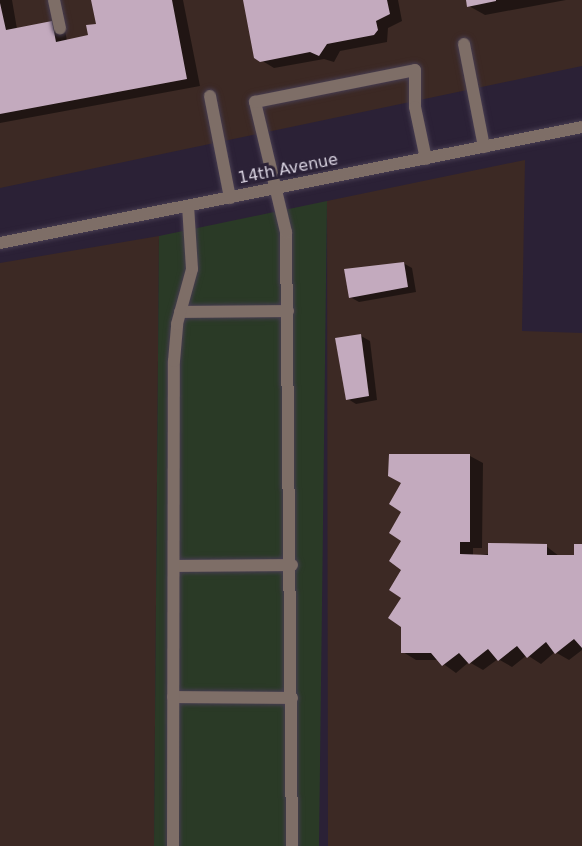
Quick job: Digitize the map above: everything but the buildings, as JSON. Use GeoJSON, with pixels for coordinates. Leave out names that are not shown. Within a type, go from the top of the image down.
{"type":"FeatureCollection","features":[{"type":"Feature","properties":{"kind":"street"},"geometry":{"type":"LineString","coordinates":[[54,0],[60,28]]}},
{"type":"Feature","properties":{"kind":"street"},"geometry":{"type":"LineString","coordinates":[[464,45],[484,147]]}},
{"type":"Feature","properties":{"kind":"street"},"geometry":{"type":"LineString","coordinates":[[292,846],[292,565],[286,232],[273,189],[255,102],[415,70],[415,107],[426,159]]}},
{"type":"Feature","properties":{"kind":"street"},"geometry":{"type":"LineString","coordinates":[[210,96],[230,198]]}},
{"type":"Feature","properties":{"kind":"street","name":"14th Avenue"},"geometry":{"type":"LineString","coordinates":[[0,243],[582,128]]}},
{"type":"Feature","properties":{"kind":"street"},"geometry":{"type":"LineString","coordinates":[[173,846],[174,361],[180,312],[192,269],[188,206]]}},
{"type":"Feature","properties":{"kind":"street"},"geometry":{"type":"LineString","coordinates":[[180,312],[288,311]]}},
{"type":"Feature","properties":{"kind":"street"},"geometry":{"type":"LineString","coordinates":[[174,566],[292,565]]}},
{"type":"Feature","properties":{"kind":"street"},"geometry":{"type":"LineString","coordinates":[[173,697],[292,698]]}},
{"type":"Feature","properties":{"kind":"shaded area"},"geometry":{"type":"Polygon","coordinates":[[[0,0],[582,0],[582,66],[0,188],[0,0]]]}},
{"type":"Feature","properties":{"kind":"shaded area"},"geometry":{"type":"Polygon","coordinates":[[[525,160],[522,331],[582,333],[582,846],[328,846],[327,201],[525,160]]]}},
{"type":"Feature","properties":{"kind":"shaded area"},"geometry":{"type":"Polygon","coordinates":[[[159,236],[154,846],[0,846],[0,263],[159,236]]]}},
{"type":"Feature","properties":{"kind":"green space"},"geometry":{"type":"Polygon","coordinates":[[[327,201],[319,846],[154,846],[159,236],[327,201]]]}}]}
